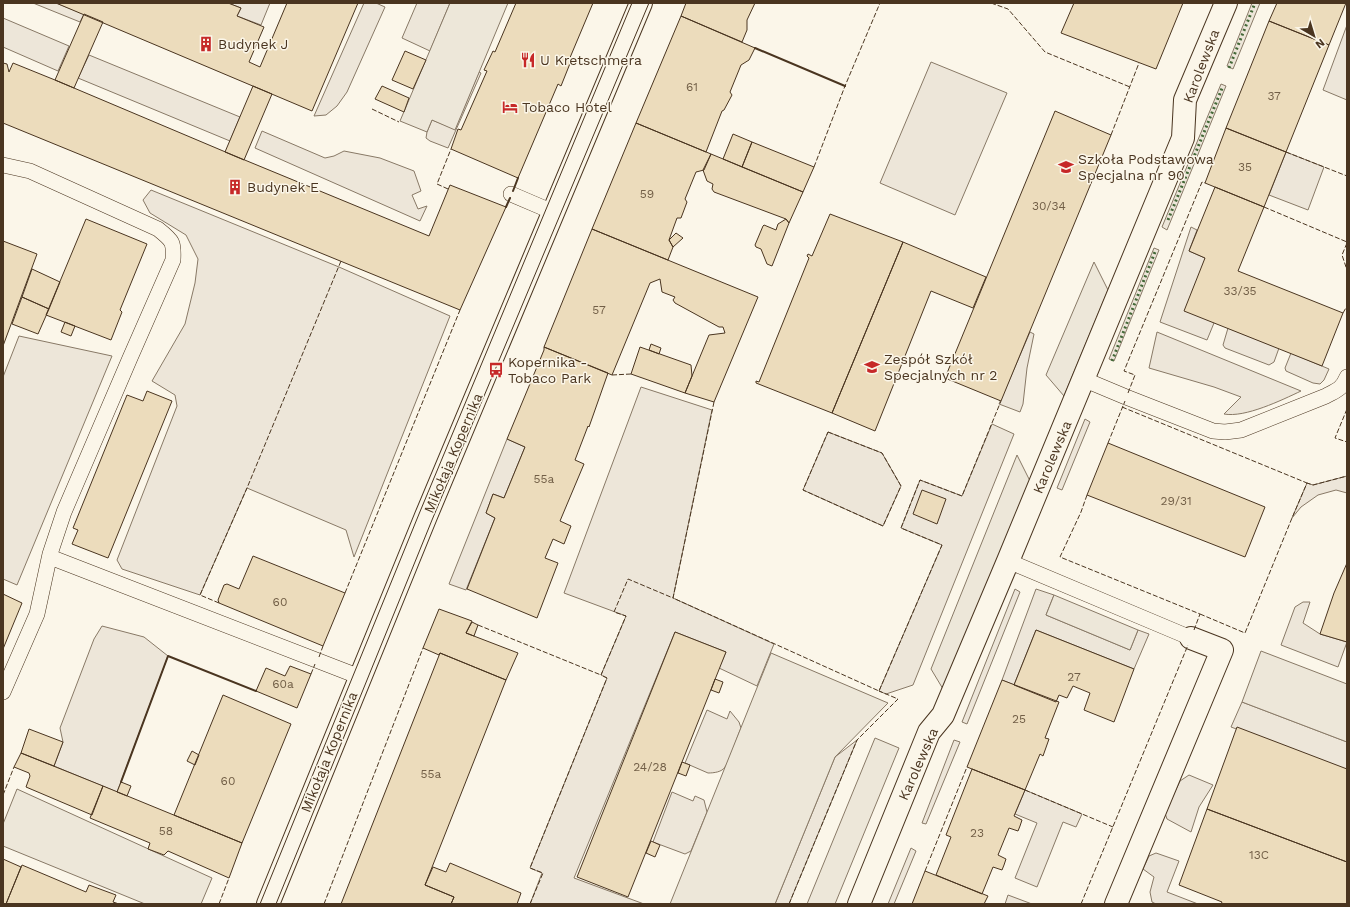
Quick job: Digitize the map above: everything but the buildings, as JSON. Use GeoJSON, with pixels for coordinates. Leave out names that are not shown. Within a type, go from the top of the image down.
{"type":"FeatureCollection","features":[{"type":"Feature","properties":{"kind":"street","name":"Mikołaja Kopernika"},"geometry":{"type":"LineString","coordinates":[[268,904],[423,523],[641,3]]}},
{"type":"Feature","properties":{"kind":"street","name":"Karolewska"},"geometry":{"type":"LineString","coordinates":[[859,904],[929,732],[943,714],[1008,561],[1184,138],[1185,100],[1226,3]]}},
{"type":"Feature","properties":{"kind":"street"},"geometry":{"type":"LineString","coordinates":[[1116,904],[1222,650],[1191,638]]}},
{"type":"Feature","properties":{"kind":"lane"},"geometry":{"type":"LineString","coordinates":[[3,165],[30,171],[158,229],[167,236],[174,246],[174,260],[64,512],[50,557],[37,614],[3,692]]}},
{"type":"Feature","properties":{"kind":"lane"},"geometry":{"type":"LineString","coordinates":[[511,194],[553,212]]}},
{"type":"Feature","properties":{"kind":"lane"},"geometry":{"type":"LineString","coordinates":[[1084,379],[1212,431],[1225,432],[1241,430],[1326,396],[1339,390],[1347,377]]}},
{"type":"Feature","properties":{"kind":"lane"},"geometry":{"type":"LineString","coordinates":[[50,557],[360,677]]}},
{"type":"Feature","properties":{"kind":"lane"},"geometry":{"type":"LineString","coordinates":[[1008,561],[1191,638]]}},
{"type":"Feature","properties":{"kind":"shaded area"},"geometry":{"type":"Polygon","coordinates":[[[33,3],[56,3],[84,14],[80,22],[33,3]]]}},
{"type":"Feature","properties":{"kind":"shaded area"},"geometry":{"type":"Polygon","coordinates":[[[228,3],[270,3],[261,25],[237,16],[241,8],[228,3]]]}},
{"type":"Feature","properties":{"kind":"shaded area"},"geometry":{"type":"Polygon","coordinates":[[[364,3],[376,3],[385,7],[347,92],[337,106],[326,115],[314,116],[364,3]]]}},
{"type":"Feature","properties":{"kind":"shaded area"},"geometry":{"type":"Polygon","coordinates":[[[417,3],[450,3],[430,51],[402,38],[417,3]]]}},
{"type":"Feature","properties":{"kind":"shaded area"},"geometry":{"type":"Polygon","coordinates":[[[450,3],[508,3],[455,130],[432,120],[427,132],[400,121],[450,3]]]}},
{"type":"Feature","properties":{"kind":"shaded area"},"geometry":{"type":"Polygon","coordinates":[[[1252,3],[1260,3],[1233,69],[1227,66],[1252,3]]]}},
{"type":"Feature","properties":{"kind":"shaded area"},"geometry":{"type":"Polygon","coordinates":[[[3,18],[69,46],[58,71],[3,47],[3,18]]]}},
{"type":"Feature","properties":{"kind":"shaded area"},"geometry":{"type":"Polygon","coordinates":[[[1347,25],[1347,100],[1323,90],[1347,25]]]}},
{"type":"Feature","properties":{"kind":"shaded area"},"geometry":{"type":"Polygon","coordinates":[[[89,55],[240,117],[230,141],[78,78],[89,55]]]}},
{"type":"Feature","properties":{"kind":"shaded area"},"geometry":{"type":"Polygon","coordinates":[[[931,62],[1007,93],[955,215],[880,183],[931,62]]]}},
{"type":"Feature","properties":{"kind":"shaded area"},"geometry":{"type":"Polygon","coordinates":[[[479,72],[481,73],[448,148],[426,138],[432,120],[455,129],[479,72]]]}},
{"type":"Feature","properties":{"kind":"shaded area"},"geometry":{"type":"Polygon","coordinates":[[[1221,84],[1226,86],[1167,230],[1162,227],[1221,84]]]}},
{"type":"Feature","properties":{"kind":"shaded area"},"geometry":{"type":"Polygon","coordinates":[[[262,131],[325,158],[334,156],[344,151],[380,158],[414,171],[421,191],[412,195],[418,209],[427,206],[420,221],[255,148],[262,131]]]}},
{"type":"Feature","properties":{"kind":"shaded area"},"geometry":{"type":"Polygon","coordinates":[[[1286,152],[1324,167],[1308,210],[1269,195],[1286,152]]]}},
{"type":"Feature","properties":{"kind":"shaded area"},"geometry":{"type":"Polygon","coordinates":[[[151,190],[339,267],[450,316],[354,557],[346,530],[247,488],[200,595],[122,569],[117,560],[177,406],[175,395],[152,381],[185,324],[195,283],[198,259],[186,235],[150,213],[143,200],[151,190]]]}},
{"type":"Feature","properties":{"kind":"shaded area"},"geometry":{"type":"Polygon","coordinates":[[[1191,227],[1197,230],[1189,251],[1205,258],[1214,323],[1207,340],[1160,322],[1191,227]]]}},
{"type":"Feature","properties":{"kind":"shaded area"},"geometry":{"type":"Polygon","coordinates":[[[1154,248],[1159,250],[1114,361],[1109,359],[1154,248]]]}},
{"type":"Feature","properties":{"kind":"shaded area"},"geometry":{"type":"Polygon","coordinates":[[[1094,262],[1108,290],[1064,396],[1046,375],[1094,262]]]}},
{"type":"Feature","properties":{"kind":"shaded area"},"geometry":{"type":"Polygon","coordinates":[[[1228,328],[1279,348],[1274,362],[1269,365],[1225,348],[1223,345],[1228,328]]]}},
{"type":"Feature","properties":{"kind":"shaded area"},"geometry":{"type":"Polygon","coordinates":[[[1030,332],[1034,334],[1027,368],[1023,404],[1020,412],[999,404],[1030,332]]]}},
{"type":"Feature","properties":{"kind":"shaded area"},"geometry":{"type":"Polygon","coordinates":[[[1157,332],[1301,391],[1253,411],[1233,415],[1224,414],[1241,397],[1214,387],[1149,368],[1157,332]]]}},
{"type":"Feature","properties":{"kind":"shaded area"},"geometry":{"type":"Polygon","coordinates":[[[19,336],[112,356],[17,585],[3,579],[3,377],[19,336]]]}},
{"type":"Feature","properties":{"kind":"shaded area"},"geometry":{"type":"Polygon","coordinates":[[[1291,353],[1329,369],[1324,380],[1320,384],[1313,383],[1286,371],[1285,368],[1291,353]]]}},
{"type":"Feature","properties":{"kind":"shaded area"},"geometry":{"type":"Polygon","coordinates":[[[641,387],[712,410],[673,598],[774,644],[757,686],[719,668],[726,652],[675,632],[574,878],[644,904],[530,904],[542,873],[530,868],[607,678],[601,675],[626,616],[564,593],[641,387]]]}},
{"type":"Feature","properties":{"kind":"shaded area"},"geometry":{"type":"Polygon","coordinates":[[[1085,419],[1090,422],[1062,490],[1057,488],[1085,419]]]}},
{"type":"Feature","properties":{"kind":"shaded area"},"geometry":{"type":"Polygon","coordinates":[[[992,424],[1014,434],[913,685],[886,694],[879,691],[942,545],[901,528],[920,480],[962,496],[992,424]]]}},
{"type":"Feature","properties":{"kind":"shaded area"},"geometry":{"type":"Polygon","coordinates":[[[828,432],[882,453],[901,486],[883,526],[803,490],[828,432]]]}},
{"type":"Feature","properties":{"kind":"shaded area"},"geometry":{"type":"Polygon","coordinates":[[[507,439],[525,447],[504,498],[493,494],[486,513],[495,518],[466,590],[449,584],[507,439]]]}},
{"type":"Feature","properties":{"kind":"shaded area"},"geometry":{"type":"Polygon","coordinates":[[[1017,455],[1031,483],[946,694],[931,669],[1017,455]]]}},
{"type":"Feature","properties":{"kind":"shaded area"},"geometry":{"type":"Polygon","coordinates":[[[1347,476],[1347,493],[1336,490],[1318,495],[1301,507],[1292,518],[1307,483],[1313,485],[1347,476]]]}},
{"type":"Feature","properties":{"kind":"shaded area"},"geometry":{"type":"Polygon","coordinates":[[[1015,589],[1020,592],[967,724],[962,722],[1015,589]]]}},
{"type":"Feature","properties":{"kind":"shaded area"},"geometry":{"type":"Polygon","coordinates":[[[1036,589],[1054,595],[1046,615],[1130,650],[1138,630],[1149,634],[1134,669],[1036,630],[1014,685],[1002,680],[1036,589]]]}},
{"type":"Feature","properties":{"kind":"shaded area"},"geometry":{"type":"Polygon","coordinates":[[[1054,595],[1138,630],[1130,650],[1046,615],[1054,595]]]}},
{"type":"Feature","properties":{"kind":"shaded area"},"geometry":{"type":"Polygon","coordinates":[[[1303,602],[1310,602],[1303,623],[1320,634],[1347,642],[1338,667],[1281,645],[1295,607],[1303,602]]]}},
{"type":"Feature","properties":{"kind":"shaded area"},"geometry":{"type":"Polygon","coordinates":[[[102,626],[144,637],[168,656],[117,792],[54,766],[63,742],[60,728],[94,639],[102,626]]]}},
{"type":"Feature","properties":{"kind":"shaded area"},"geometry":{"type":"Polygon","coordinates":[[[1261,651],[1347,684],[1347,742],[1242,702],[1261,651]]]}},
{"type":"Feature","properties":{"kind":"shaded area"},"geometry":{"type":"Polygon","coordinates":[[[771,653],[888,703],[835,757],[775,904],[670,904],[771,653]]]}},
{"type":"Feature","properties":{"kind":"shaded area"},"geometry":{"type":"Polygon","coordinates":[[[1242,702],[1347,742],[1347,770],[1231,727],[1242,702]]]}},
{"type":"Feature","properties":{"kind":"shaded area"},"geometry":{"type":"Polygon","coordinates":[[[707,710],[727,719],[730,711],[739,722],[741,728],[724,769],[710,773],[685,763],[707,710]]]}},
{"type":"Feature","properties":{"kind":"shaded area"},"geometry":{"type":"Polygon","coordinates":[[[875,738],[899,748],[835,904],[807,904],[875,738]]]}},
{"type":"Feature","properties":{"kind":"shaded area"},"geometry":{"type":"Polygon","coordinates":[[[857,740],[789,904],[775,904],[835,757],[857,740]]]}},
{"type":"Feature","properties":{"kind":"shaded area"},"geometry":{"type":"Polygon","coordinates":[[[954,740],[960,742],[926,824],[922,823],[954,740]]]}},
{"type":"Feature","properties":{"kind":"shaded area"},"geometry":{"type":"Polygon","coordinates":[[[1189,775],[1213,785],[1199,807],[1191,832],[1167,819],[1165,813],[1180,781],[1189,775]]]}},
{"type":"Feature","properties":{"kind":"shaded area"},"geometry":{"type":"Polygon","coordinates":[[[17,789],[212,878],[201,904],[145,904],[3,846],[3,824],[17,789]]]}},
{"type":"Feature","properties":{"kind":"shaded area"},"geometry":{"type":"Polygon","coordinates":[[[1025,790],[1082,814],[1076,827],[1063,822],[1037,887],[1015,878],[1037,823],[1015,814],[1025,790]]]}},
{"type":"Feature","properties":{"kind":"shaded area"},"geometry":{"type":"Polygon","coordinates":[[[672,792],[693,801],[695,796],[704,800],[707,812],[691,851],[685,854],[653,842],[672,792]]]}},
{"type":"Feature","properties":{"kind":"shaded area"},"geometry":{"type":"Polygon","coordinates":[[[911,848],[916,851],[894,904],[888,904],[911,848]]]}},
{"type":"Feature","properties":{"kind":"shaded area"},"geometry":{"type":"Polygon","coordinates":[[[1156,853],[1179,861],[1167,892],[1198,904],[1156,904],[1152,902],[1150,892],[1154,877],[1143,869],[1149,856],[1156,853]]]}},
{"type":"Feature","properties":{"kind":"shaded area"},"geometry":{"type":"Polygon","coordinates":[[[1008,895],[1032,904],[1005,904],[1008,895]]]}},
{"type":"Feature","properties":{"kind":"tram line"},"geometry":{"type":"LineString","coordinates":[[260,904],[419,514],[632,3]]}},
{"type":"Feature","properties":{"kind":"tram line"},"geometry":{"type":"LineString","coordinates":[[276,904],[432,520],[649,3]]}},
{"type":"Feature","properties":{"kind":"hedge"},"geometry":{"type":"LineString","coordinates":[[1229,68],[1255,3]]}},
{"type":"Feature","properties":{"kind":"hedge"},"geometry":{"type":"LineString","coordinates":[[1168,220],[1223,86]]}},
{"type":"Feature","properties":{"kind":"hedge"},"geometry":{"type":"LineString","coordinates":[[1112,361],[1155,252]]}},
{"type":"Feature","properties":{"kind":"fence"},"geometry":{"type":"LineString","coordinates":[[814,167],[845,86],[880,3]]}},
{"type":"Feature","properties":{"kind":"fence"},"geometry":{"type":"LineString","coordinates":[[991,3],[1008,9],[1045,52],[1130,87]]}},
{"type":"Feature","properties":{"kind":"fence"},"geometry":{"type":"LineString","coordinates":[[1111,135],[1139,63]]}},
{"type":"Feature","properties":{"kind":"fence"},"geometry":{"type":"LineString","coordinates":[[372,109],[399,122]]}},
{"type":"Feature","properties":{"kind":"fence"},"geometry":{"type":"LineString","coordinates":[[448,189],[437,184],[451,149]]}},
{"type":"Feature","properties":{"kind":"fence"},"geometry":{"type":"LineString","coordinates":[[1286,152],[1347,176]]}},
{"type":"Feature","properties":{"kind":"fence"},"geometry":{"type":"LineString","coordinates":[[1128,393],[1135,375],[1124,371],[1202,182],[1205,183]]}},
{"type":"Feature","properties":{"kind":"fence"},"geometry":{"type":"LineString","coordinates":[[1264,207],[1347,242]]}},
{"type":"Feature","properties":{"kind":"fence"},"geometry":{"type":"LineString","coordinates":[[1347,243],[1342,255],[1347,270]]}},
{"type":"Feature","properties":{"kind":"fence"},"geometry":{"type":"LineString","coordinates":[[219,603],[200,595],[247,488],[341,261]]}},
{"type":"Feature","properties":{"kind":"fence"},"geometry":{"type":"LineString","coordinates":[[1343,313],[1347,306]]}},
{"type":"Feature","properties":{"kind":"fence"},"geometry":{"type":"LineString","coordinates":[[345,593],[460,310]]}},
{"type":"Feature","properties":{"kind":"fence"},"geometry":{"type":"LineString","coordinates":[[612,375],[631,374]]}},
{"type":"Feature","properties":{"kind":"fence"},"geometry":{"type":"LineString","coordinates":[[714,402],[673,598],[879,691],[942,545],[901,528],[920,480],[962,496],[1001,401]]}},
{"type":"Feature","properties":{"kind":"fence"},"geometry":{"type":"LineString","coordinates":[[1108,443],[1125,401]]}},
{"type":"Feature","properties":{"kind":"fence"},"geometry":{"type":"LineString","coordinates":[[1122,407],[1307,483]]}},
{"type":"Feature","properties":{"kind":"fence"},"geometry":{"type":"LineString","coordinates":[[1347,409],[1335,438],[1347,442]]}},
{"type":"Feature","properties":{"kind":"fence"},"geometry":{"type":"LineString","coordinates":[[828,432],[882,453],[901,486],[883,526],[803,490],[828,432]]}},
{"type":"Feature","properties":{"kind":"fence"},"geometry":{"type":"LineString","coordinates":[[1200,614],[1245,633],[1307,483],[1313,485],[1347,476]]}},
{"type":"Feature","properties":{"kind":"fence"},"geometry":{"type":"LineString","coordinates":[[1087,495],[1081,512],[1060,557],[1200,614],[1194,630]]}},
{"type":"Feature","properties":{"kind":"fence"},"geometry":{"type":"LineString","coordinates":[[530,904],[543,873],[530,868],[607,678],[601,675],[626,616],[614,612],[628,579],[673,598]]}},
{"type":"Feature","properties":{"kind":"fence"},"geometry":{"type":"LineString","coordinates":[[478,625],[601,675]]}},
{"type":"Feature","properties":{"kind":"fence"},"geometry":{"type":"LineString","coordinates":[[1081,904],[1188,645]]}},
{"type":"Feature","properties":{"kind":"fence"},"geometry":{"type":"LineString","coordinates":[[319,657],[323,646]]}},
{"type":"Feature","properties":{"kind":"fence"},"geometry":{"type":"LineString","coordinates":[[324,904],[423,648]]}},
{"type":"Feature","properties":{"kind":"fence"},"geometry":{"type":"LineString","coordinates":[[311,674],[315,664]]}},
{"type":"Feature","properties":{"kind":"fence"},"geometry":{"type":"LineString","coordinates":[[789,904],[857,740],[898,699],[879,691]]}},
{"type":"Feature","properties":{"kind":"fence"},"geometry":{"type":"LineString","coordinates":[[3,795],[14,767]]}},
{"type":"Feature","properties":{"kind":"fence"},"geometry":{"type":"LineString","coordinates":[[925,871],[967,767]]}},
{"type":"Feature","properties":{"kind":"fence"},"geometry":{"type":"LineString","coordinates":[[1025,790],[1113,827]]}},
{"type":"Feature","properties":{"kind":"fence"},"geometry":{"type":"LineString","coordinates":[[219,904],[229,878]]}},
{"type":"Feature","properties":{"kind":"wall"},"geometry":{"type":"LineString","coordinates":[[755,48],[845,86]]}},
{"type":"Feature","properties":{"kind":"wall"},"geometry":{"type":"LineString","coordinates":[[513,191],[518,178]]}},
{"type":"Feature","properties":{"kind":"wall"},"geometry":{"type":"LineString","coordinates":[[506,207],[510,198]]}},
{"type":"Feature","properties":{"kind":"wall"},"geometry":{"type":"LineString","coordinates":[[121,782],[168,656],[256,691]]}},
{"type":"Feature","properties":{"kind":"place","name":"Budynek J"},"geometry":{"type":"Point","coordinates":[206,44]}},
{"type":"Feature","properties":{"kind":"place","name":"U Kretschmera"},"geometry":{"type":"Point","coordinates":[528,60]}},
{"type":"Feature","properties":{"kind":"place","name":"Tobaco Hotel"},"geometry":{"type":"Point","coordinates":[510,107]}},
{"type":"Feature","properties":{"kind":"place","name":"Szkoła Podstawowa Specjalna nr 90"},"geometry":{"type":"Point","coordinates":[1066,167]}},
{"type":"Feature","properties":{"kind":"place","name":"Budynek E"},"geometry":{"type":"Point","coordinates":[235,187]}},
{"type":"Feature","properties":{"kind":"place","name":"Zespół Szkół Specjalnych nr 2"},"geometry":{"type":"Point","coordinates":[872,367]}},
{"type":"Feature","properties":{"kind":"place","name":"Kopernika - Tobaco Park"},"geometry":{"type":"Point","coordinates":[496,370]}}]}
